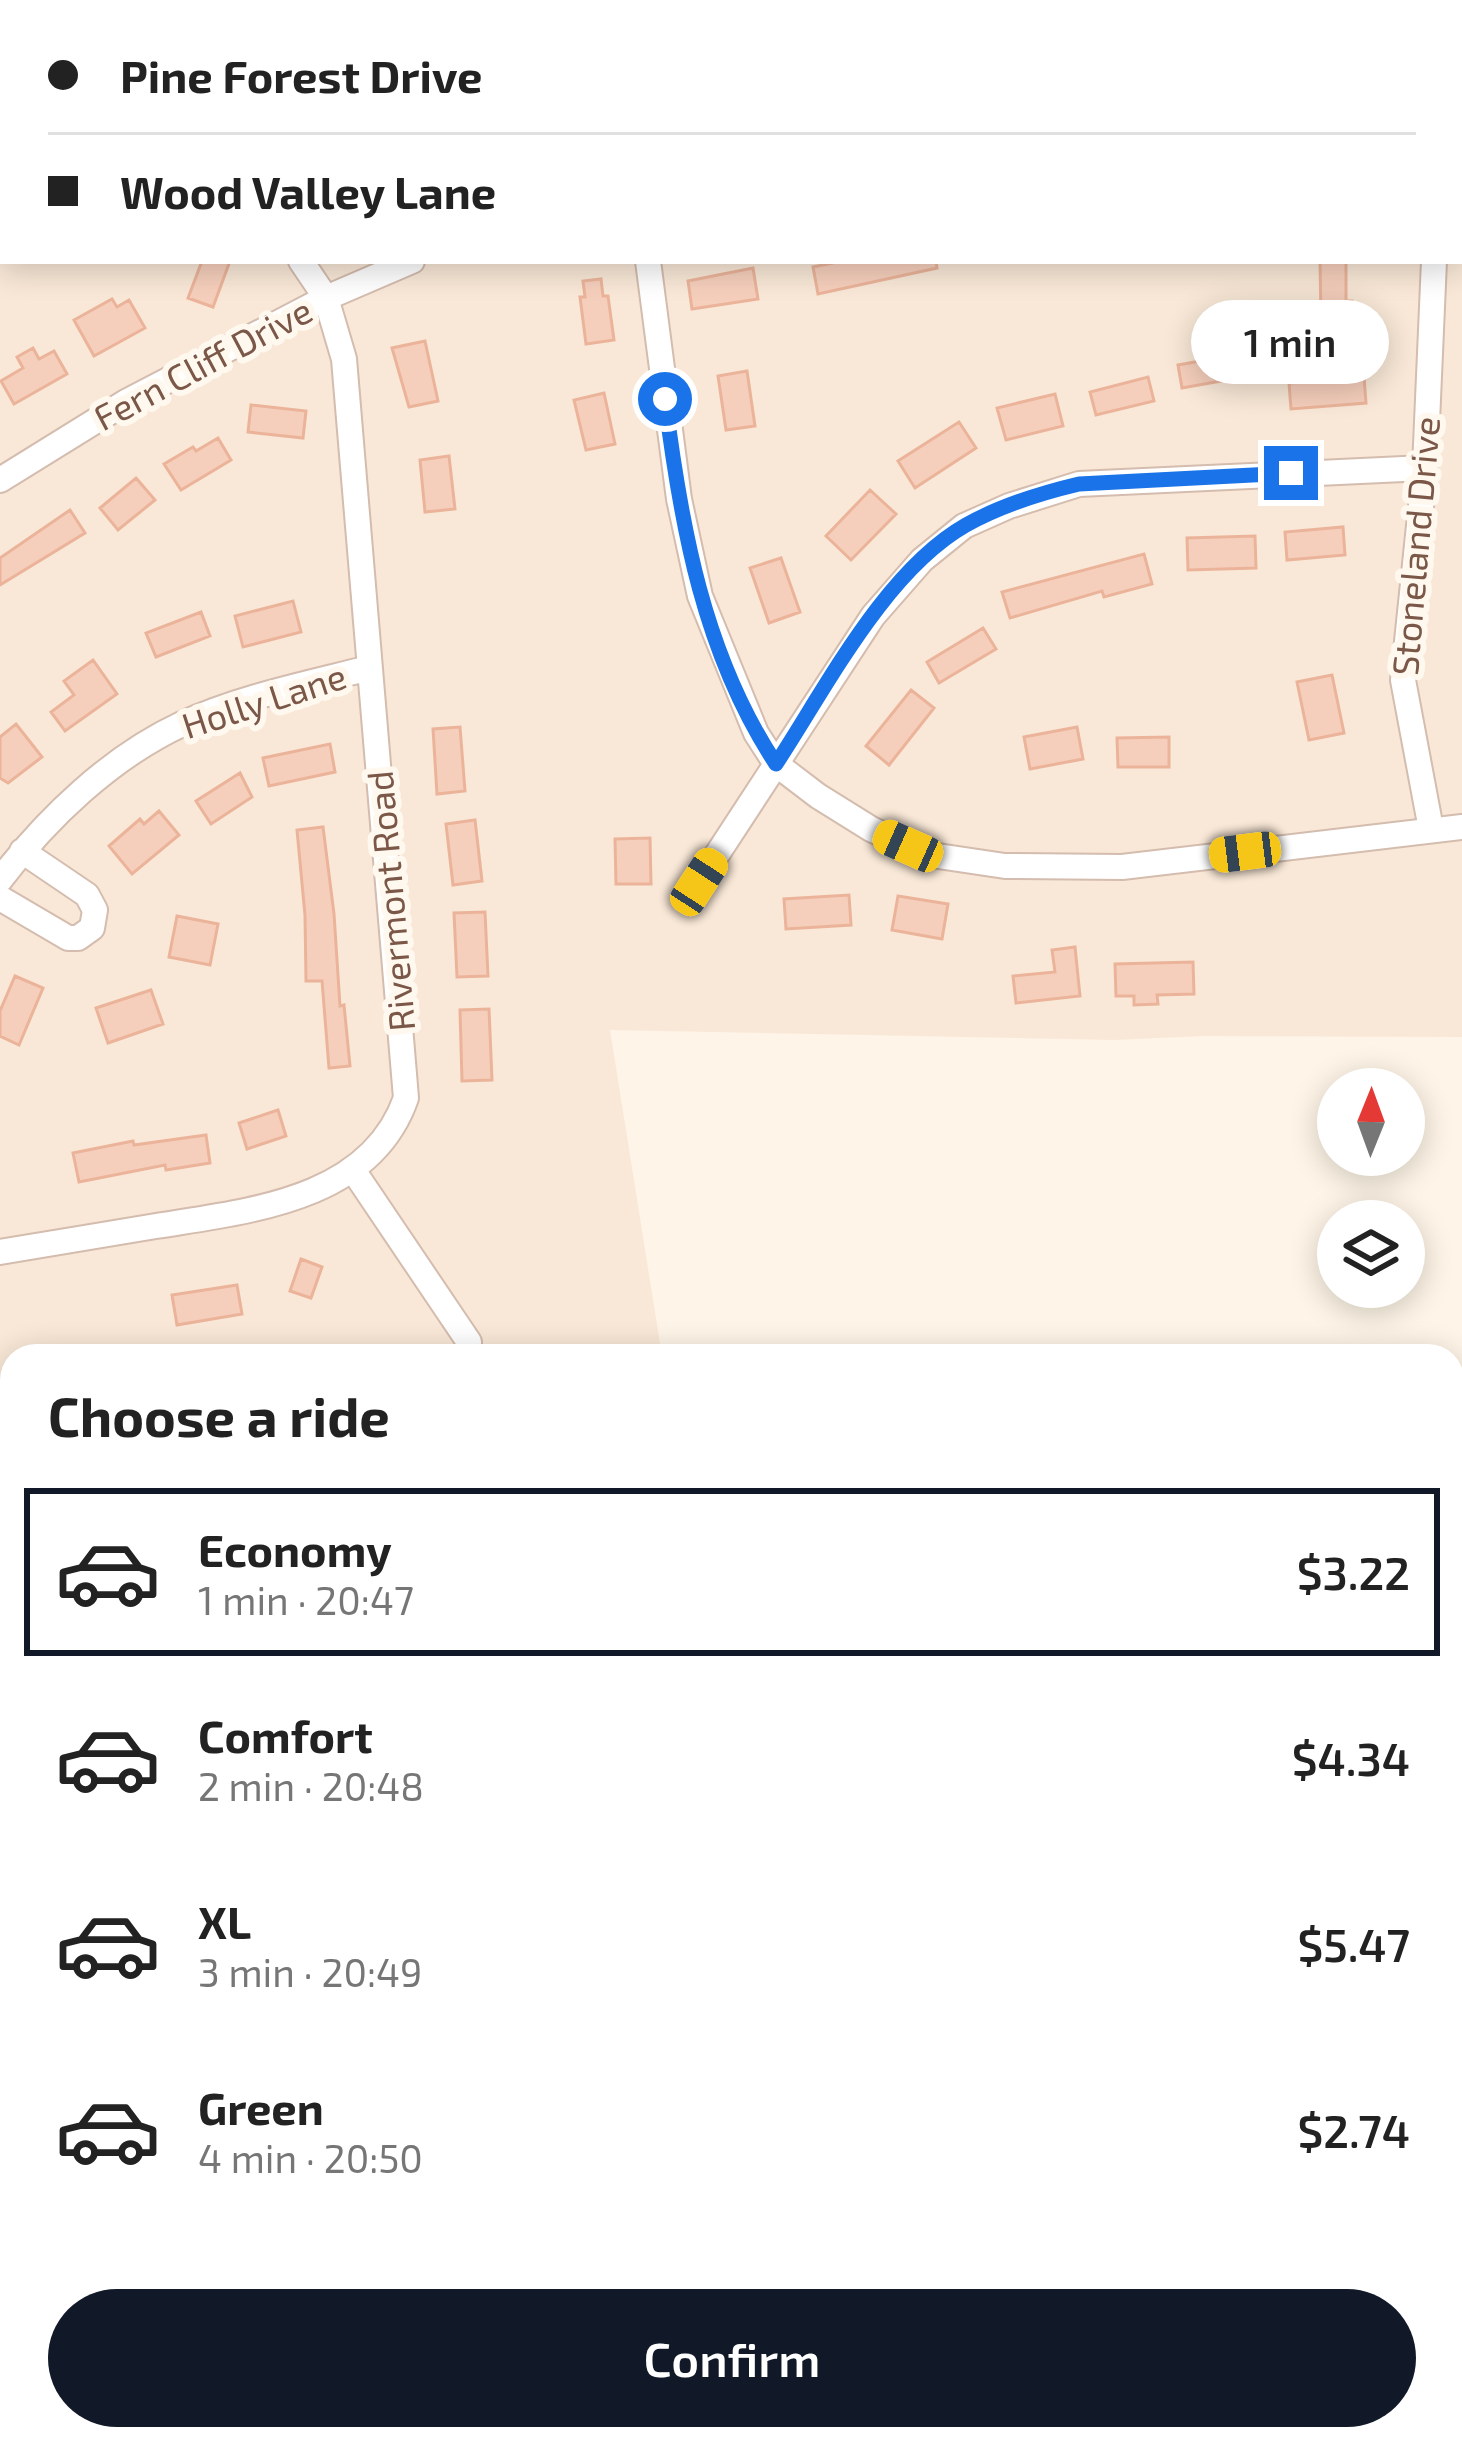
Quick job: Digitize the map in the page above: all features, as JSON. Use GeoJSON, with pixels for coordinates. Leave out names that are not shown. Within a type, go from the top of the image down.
{"type":"FeatureCollection","features":[{"type":"Feature","properties":{"kind":"street","name":"Rivermont Road"},"geometry":{"type":"LineString","coordinates":[[0,1252],[267,1206],[300,1196],[353,1170],[384,1138],[406,1098],[344,359],[326,298],[303,264]]}},
{"type":"Feature","properties":{"kind":"street","name":"Fern Cliff Drive"},"geometry":{"type":"LineString","coordinates":[[0,480],[126,402],[326,298],[405,264]]}},
{"type":"Feature","properties":{"kind":"street"},"geometry":{"type":"LineString","coordinates":[[648,264],[679,499],[700,596],[745,711],[776,764],[871,830],[938,856],[988,865],[1122,867],[1462,826]]}},
{"type":"Feature","properties":{"kind":"street","name":"Stoneland Drive"},"geometry":{"type":"LineString","coordinates":[[1431,829],[1403,680],[1425,468],[1434,264]]}},
{"type":"Feature","properties":{"kind":"street"},"geometry":{"type":"LineString","coordinates":[[699,882],[873,616],[943,542],[987,515],[1049,491],[1112,480],[1425,468]]}},
{"type":"Feature","properties":{"kind":"street","name":"Holly Lane"},"geometry":{"type":"LineString","coordinates":[[0,880],[22,851],[117,764],[178,726],[240,702],[369,668]]}},
{"type":"Feature","properties":{"kind":"street"},"geometry":{"type":"LineString","coordinates":[[0,898],[68,938],[78,938],[92,928],[95,910],[87,895],[22,851]]}},
{"type":"Feature","properties":{"kind":"street"},"geometry":{"type":"LineString","coordinates":[[353,1170],[469,1342]]}},
{"type":"Feature","properties":{"kind":"shaded area"},"geometry":{"type":"Polygon","coordinates":[[[0,264],[1462,264],[1462,1037],[1114,1040],[610,1030],[660,1344],[0,1344],[0,264]]]}},
{"type":"Feature","properties":{"kind":"building"},"geometry":{"type":"Polygon","coordinates":[[[201,264],[229,264],[213,307],[188,298],[201,264]]]}},
{"type":"Feature","properties":{"kind":"building"},"geometry":{"type":"Polygon","coordinates":[[[936,264],[937,268],[818,294],[813,267],[936,264]]]}},
{"type":"Feature","properties":{"kind":"building"},"geometry":{"type":"Polygon","coordinates":[[[1320,264],[1346,264],[1346,301],[1352,301],[1352,318],[1321,319],[1320,264]]]}},
{"type":"Feature","properties":{"kind":"building"},"geometry":{"type":"Polygon","coordinates":[[[753,268],[758,299],[692,309],[688,281],[753,268]]]}},
{"type":"Feature","properties":{"kind":"building"},"geometry":{"type":"Polygon","coordinates":[[[601,279],[614,340],[586,344],[580,297],[585,297],[583,281],[601,279]]]}},
{"type":"Feature","properties":{"kind":"building"},"geometry":{"type":"Polygon","coordinates":[[[112,299],[117,307],[129,300],[145,328],[94,356],[74,320],[112,299]]]}},
{"type":"Feature","properties":{"kind":"building"},"geometry":{"type":"Polygon","coordinates":[[[425,341],[438,401],[409,407],[392,348],[425,341]]]}},
{"type":"Feature","properties":{"kind":"building"},"geometry":{"type":"Polygon","coordinates":[[[33,348],[39,359],[54,351],[67,374],[14,404],[1,381],[23,368],[17,357],[33,348]]]}},
{"type":"Feature","properties":{"kind":"building"},"geometry":{"type":"Polygon","coordinates":[[[1245,353],[1249,376],[1182,388],[1178,365],[1245,353]]]}},
{"type":"Feature","properties":{"kind":"building"},"geometry":{"type":"Polygon","coordinates":[[[747,371],[755,426],[726,430],[718,376],[747,371]]]}},
{"type":"Feature","properties":{"kind":"building"},"geometry":{"type":"Polygon","coordinates":[[[1148,377],[1154,401],[1096,415],[1090,392],[1148,377]]]}},
{"type":"Feature","properties":{"kind":"building"},"geometry":{"type":"Polygon","coordinates":[[[1364,377],[1366,403],[1291,409],[1289,383],[1364,377]]]}},
{"type":"Feature","properties":{"kind":"building"},"geometry":{"type":"Polygon","coordinates":[[[604,393],[615,444],[586,450],[574,400],[604,393]]]}},
{"type":"Feature","properties":{"kind":"building"},"geometry":{"type":"Polygon","coordinates":[[[1055,394],[1063,426],[1006,440],[997,408],[1055,394]]]}},
{"type":"Feature","properties":{"kind":"building"},"geometry":{"type":"Polygon","coordinates":[[[251,405],[306,411],[303,438],[248,432],[251,405]]]}},
{"type":"Feature","properties":{"kind":"building"},"geometry":{"type":"Polygon","coordinates":[[[959,422],[976,448],[915,488],[898,461],[959,422]]]}},
{"type":"Feature","properties":{"kind":"building"},"geometry":{"type":"Polygon","coordinates":[[[218,438],[231,460],[181,490],[164,464],[218,438]]]}},
{"type":"Feature","properties":{"kind":"building"},"geometry":{"type":"Polygon","coordinates":[[[449,456],[455,509],[425,512],[420,460],[449,456]]]}},
{"type":"Feature","properties":{"kind":"building"},"geometry":{"type":"Polygon","coordinates":[[[136,478],[155,500],[118,530],[100,508],[136,478]]]}},
{"type":"Feature","properties":{"kind":"building"},"geometry":{"type":"Polygon","coordinates":[[[870,490],[896,514],[851,560],[826,536],[870,490]]]}},
{"type":"Feature","properties":{"kind":"building"},"geometry":{"type":"Polygon","coordinates":[[[70,510],[85,533],[0,585],[0,558],[70,510]]]}},
{"type":"Feature","properties":{"kind":"building"},"geometry":{"type":"Polygon","coordinates":[[[1343,527],[1345,555],[1287,560],[1285,532],[1343,527]]]}},
{"type":"Feature","properties":{"kind":"building"},"geometry":{"type":"Polygon","coordinates":[[[1255,536],[1256,568],[1188,570],[1187,538],[1255,536]]]}},
{"type":"Feature","properties":{"kind":"building"},"geometry":{"type":"Polygon","coordinates":[[[1144,554],[1152,584],[1104,597],[1102,591],[1010,618],[1002,592],[1144,554]]]}},
{"type":"Feature","properties":{"kind":"building"},"geometry":{"type":"Polygon","coordinates":[[[781,558],[800,612],[769,623],[750,568],[781,558]]]}},
{"type":"Feature","properties":{"kind":"building"},"geometry":{"type":"Polygon","coordinates":[[[293,601],[301,632],[243,647],[235,616],[293,601]]]}},
{"type":"Feature","properties":{"kind":"building"},"geometry":{"type":"Polygon","coordinates":[[[201,612],[210,636],[156,657],[146,633],[201,612]]]}},
{"type":"Feature","properties":{"kind":"building"},"geometry":{"type":"Polygon","coordinates":[[[983,628],[996,649],[939,683],[927,662],[983,628]]]}},
{"type":"Feature","properties":{"kind":"building"},"geometry":{"type":"Polygon","coordinates":[[[93,660],[117,694],[65,731],[51,712],[74,695],[64,681],[93,660]]]}},
{"type":"Feature","properties":{"kind":"building"},"geometry":{"type":"Polygon","coordinates":[[[1332,675],[1344,733],[1309,740],[1297,682],[1332,675]]]}},
{"type":"Feature","properties":{"kind":"building"},"geometry":{"type":"Polygon","coordinates":[[[911,690],[934,708],[889,765],[866,746],[911,690]]]}},
{"type":"Feature","properties":{"kind":"building"},"geometry":{"type":"Polygon","coordinates":[[[16,724],[42,757],[8,783],[0,778],[0,737],[16,724]]]}},
{"type":"Feature","properties":{"kind":"building"},"geometry":{"type":"Polygon","coordinates":[[[460,727],[465,791],[437,794],[433,729],[460,727]]]}},
{"type":"Feature","properties":{"kind":"building"},"geometry":{"type":"Polygon","coordinates":[[[1077,727],[1083,759],[1030,769],[1024,737],[1077,727]]]}},
{"type":"Feature","properties":{"kind":"building"},"geometry":{"type":"Polygon","coordinates":[[[1169,737],[1169,767],[1118,767],[1117,738],[1169,737]]]}},
{"type":"Feature","properties":{"kind":"building"},"geometry":{"type":"Polygon","coordinates":[[[330,744],[335,772],[269,786],[263,758],[330,744]]]}},
{"type":"Feature","properties":{"kind":"building"},"geometry":{"type":"Polygon","coordinates":[[[240,773],[252,797],[211,824],[196,801],[240,773]]]}},
{"type":"Feature","properties":{"kind":"building"},"geometry":{"type":"Polygon","coordinates":[[[159,811],[179,835],[132,874],[109,846],[140,819],[144,824],[159,811]]]}},
{"type":"Feature","properties":{"kind":"building"},"geometry":{"type":"Polygon","coordinates":[[[475,820],[482,881],[453,885],[446,824],[475,820]]]}},
{"type":"Feature","properties":{"kind":"building"},"geometry":{"type":"Polygon","coordinates":[[[323,827],[350,1066],[329,1068],[322,981],[306,981],[297,830],[323,827]]]}},
{"type":"Feature","properties":{"kind":"building"},"geometry":{"type":"Polygon","coordinates":[[[650,838],[651,884],[616,884],[615,839],[650,838]]]}},
{"type":"Feature","properties":{"kind":"building"},"geometry":{"type":"Polygon","coordinates":[[[849,895],[851,925],[786,929],[784,899],[849,895]]]}},
{"type":"Feature","properties":{"kind":"building"},"geometry":{"type":"Polygon","coordinates":[[[898,896],[948,904],[942,939],[892,930],[898,896]]]}},
{"type":"Feature","properties":{"kind":"building"},"geometry":{"type":"Polygon","coordinates":[[[485,912],[488,976],[457,977],[454,913],[485,912]]]}},
{"type":"Feature","properties":{"kind":"building"},"geometry":{"type":"Polygon","coordinates":[[[177,916],[218,924],[210,965],[169,957],[177,916]]]}},
{"type":"Feature","properties":{"kind":"building"},"geometry":{"type":"Polygon","coordinates":[[[1075,947],[1080,996],[1016,1003],[1013,976],[1055,972],[1052,950],[1075,947]]]}},
{"type":"Feature","properties":{"kind":"building"},"geometry":{"type":"Polygon","coordinates":[[[1193,962],[1194,994],[1157,995],[1158,1004],[1134,1005],[1134,996],[1116,996],[1115,964],[1193,962]]]}},
{"type":"Feature","properties":{"kind":"building"},"geometry":{"type":"Polygon","coordinates":[[[15,976],[43,988],[19,1045],[0,1036],[0,1011],[15,976]]]}},
{"type":"Feature","properties":{"kind":"building"},"geometry":{"type":"Polygon","coordinates":[[[151,990],[163,1024],[108,1043],[96,1008],[151,990]]]}},
{"type":"Feature","properties":{"kind":"building"},"geometry":{"type":"Polygon","coordinates":[[[489,1009],[492,1080],[462,1081],[460,1010],[489,1009]]]}},
{"type":"Feature","properties":{"kind":"building"},"geometry":{"type":"Polygon","coordinates":[[[278,1110],[286,1136],[247,1149],[239,1123],[278,1110]]]}},
{"type":"Feature","properties":{"kind":"building"},"geometry":{"type":"Polygon","coordinates":[[[206,1135],[210,1163],[166,1170],[165,1165],[79,1182],[73,1153],[133,1141],[134,1145],[206,1135]]]}},
{"type":"Feature","properties":{"kind":"building"},"geometry":{"type":"Polygon","coordinates":[[[301,1259],[322,1267],[311,1298],[290,1291],[301,1259]]]}},
{"type":"Feature","properties":{"kind":"building"},"geometry":{"type":"Polygon","coordinates":[[[237,1285],[242,1314],[177,1325],[172,1295],[237,1285]]]}},
{"type":"Feature","properties":{"kind":"route"},"geometry":{"type":"LineString","coordinates":[[665,399],[679,499],[700,596],[745,711],[776,764],[873,616],[922,560],[964,526],[1049,491],[1079,484],[1291,473]]}}]}
